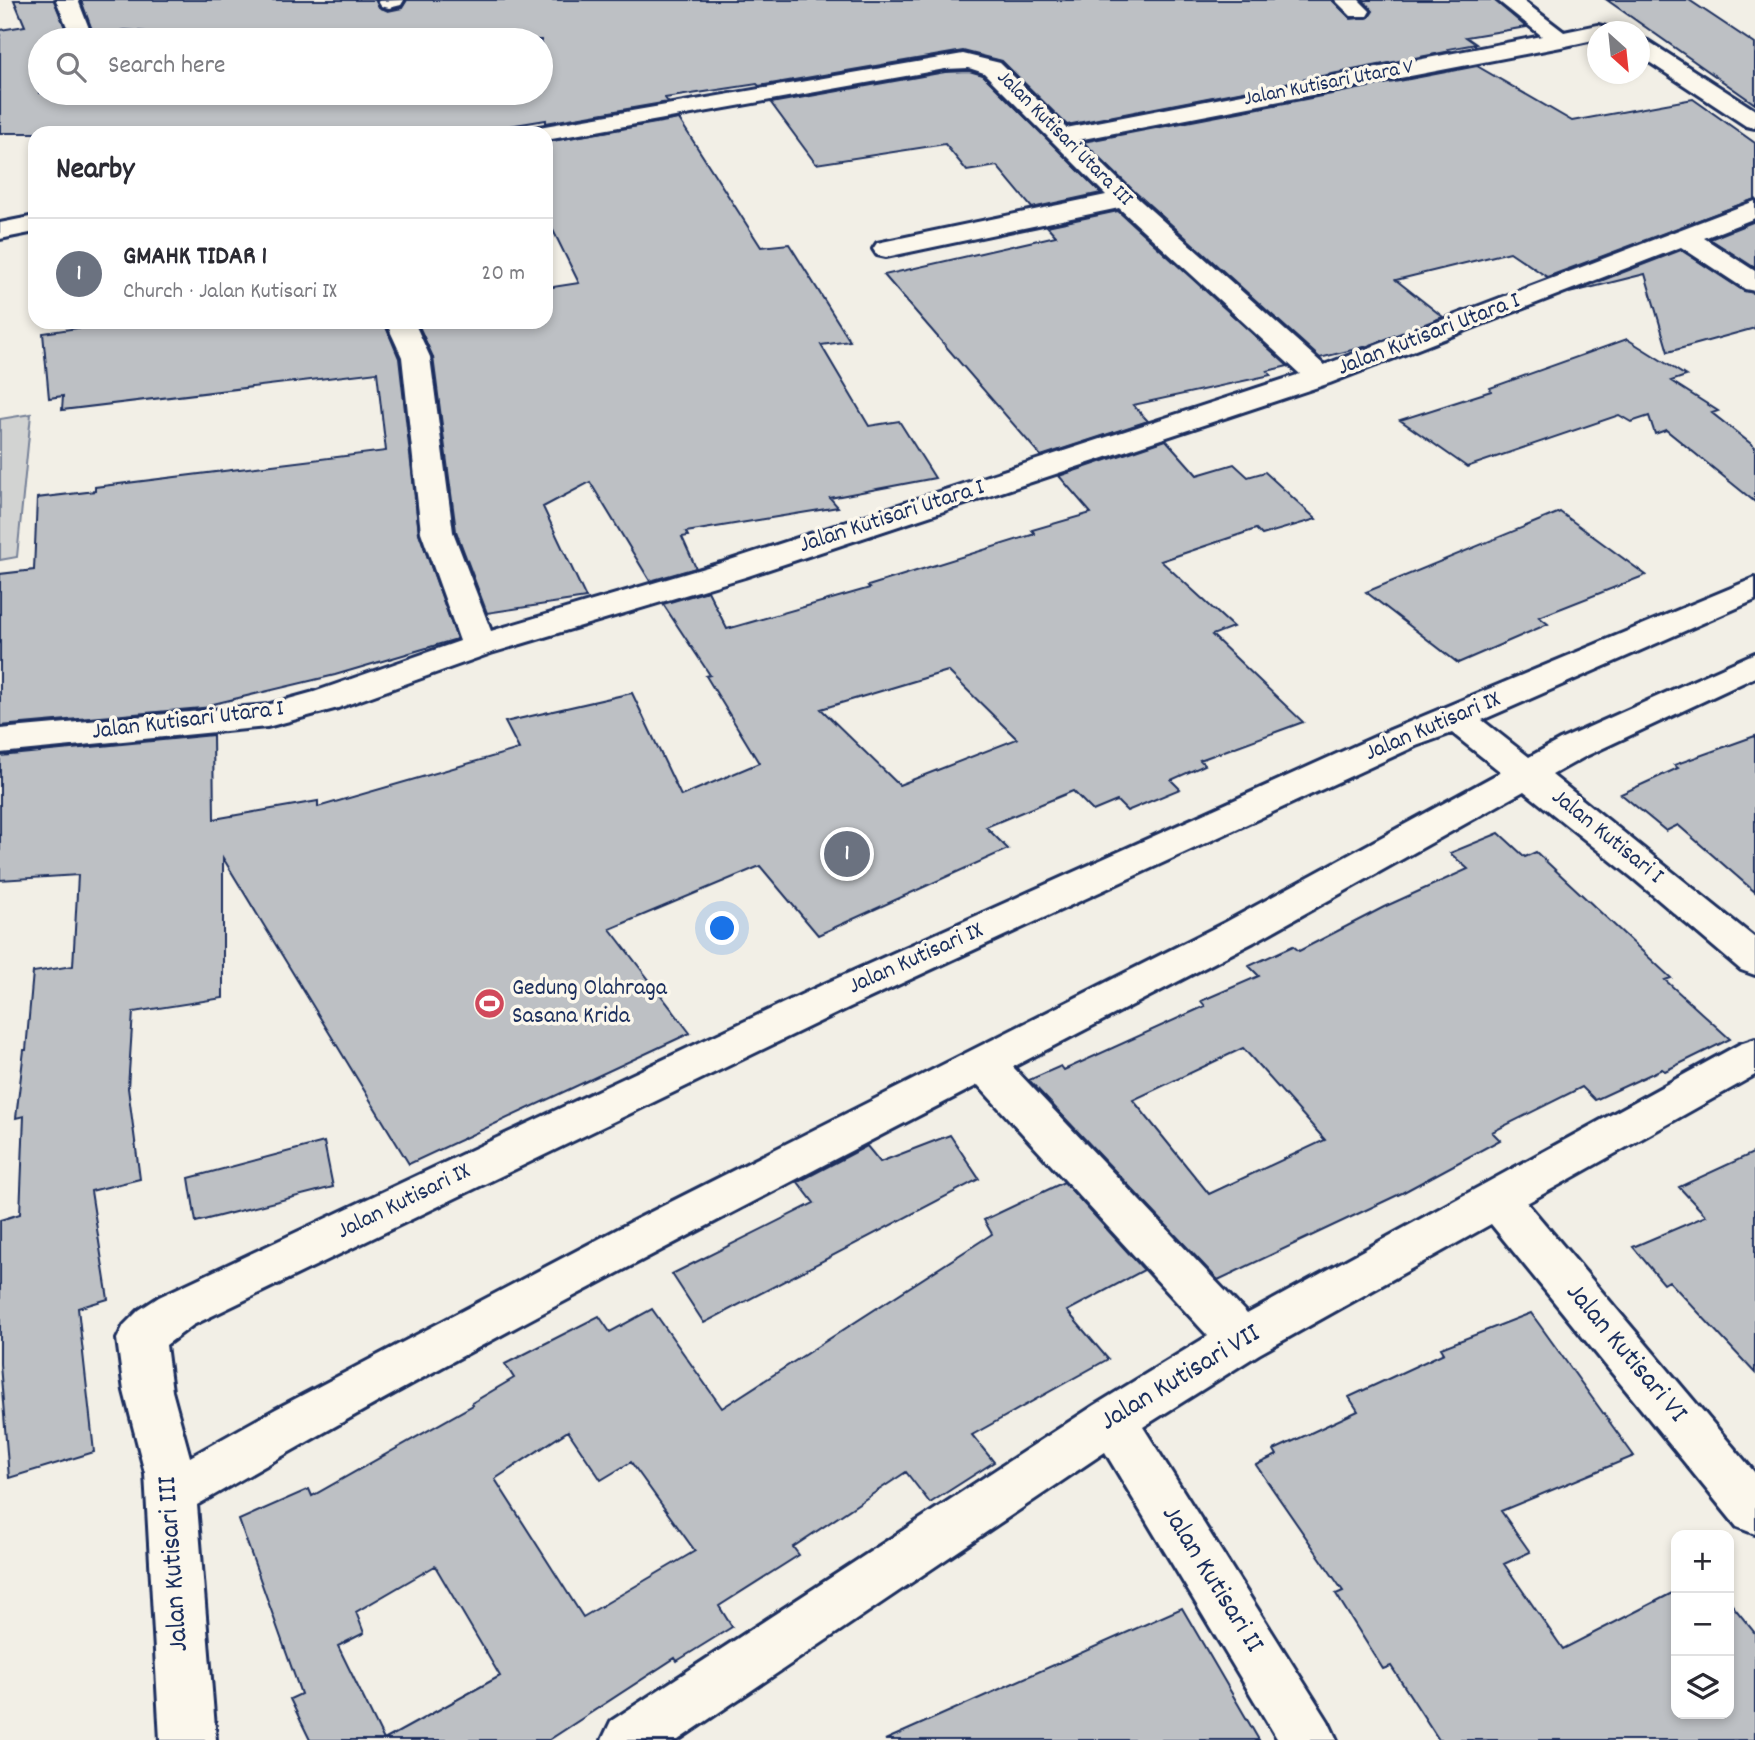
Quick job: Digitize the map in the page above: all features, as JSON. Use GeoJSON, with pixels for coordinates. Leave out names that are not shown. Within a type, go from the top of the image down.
{"type":"FeatureCollection","features":[{"type":"Feature","properties":{"kind":"street"},"geometry":{"type":"LineString","coordinates":[[67,0],[78,28]]}},
{"type":"Feature","properties":{"kind":"street"},"geometry":{"type":"LineString","coordinates":[[1508,0],[1561,40]]}},
{"type":"Feature","properties":{"kind":"street","name":"Jalan Kutisari Utara V"},"geometry":{"type":"LineString","coordinates":[[1061,136],[1587,34]]}},
{"type":"Feature","properties":{"kind":"street"},"geometry":{"type":"LineString","coordinates":[[1650,53],[1755,121]]}},
{"type":"Feature","properties":{"kind":"street","name":"Jalan Kutisari Utara III"},"geometry":{"type":"LineString","coordinates":[[553,131],[967,60],[992,68],[1124,199],[1320,377]]}},
{"type":"Feature","properties":{"kind":"street"},"geometry":{"type":"LineString","coordinates":[[886,249],[1124,199]]}},
{"type":"Feature","properties":{"kind":"street"},"geometry":{"type":"LineString","coordinates":[[1686,238],[1755,209]]}},
{"type":"Feature","properties":{"kind":"street"},"geometry":{"type":"LineString","coordinates":[[0,231],[28,225]]}},
{"type":"Feature","properties":{"kind":"street"},"geometry":{"type":"LineString","coordinates":[[1686,238],[1755,283]]}},
{"type":"Feature","properties":{"kind":"street","name":"Jalan Kutisari Utara I"},"geometry":{"type":"LineString","coordinates":[[0,741],[267,716],[326,700],[479,646],[733,570],[1320,377],[1686,238]]}},
{"type":"Feature","properties":{"kind":"street"},"geometry":{"type":"LineString","coordinates":[[403,329],[416,357],[437,532],[479,646]]}},
{"type":"Feature","properties":{"kind":"street","name":"Jalan Kutisari IX"},"geometry":{"type":"LineString","coordinates":[[148,1391],[141,1339],[156,1324],[176,1311],[836,996],[1390,744],[1755,589]]}},
{"type":"Feature","properties":{"kind":"street"},"geometry":{"type":"LineString","coordinates":[[168,1476],[291,1425],[649,1234],[1240,932],[1508,759],[1573,748],[1755,664]]}},
{"type":"Feature","properties":{"kind":"street","name":"Jalan Kutisari I"},"geometry":{"type":"LineString","coordinates":[[1456,718],[1755,960]]}},
{"type":"Feature","properties":{"kind":"street","name":"Jalan Kutisari VII"},"geometry":{"type":"LineString","coordinates":[[630,1740],[1112,1420],[1242,1340],[1755,1055]]}},
{"type":"Feature","properties":{"kind":"street"},"geometry":{"type":"LineString","coordinates":[[983,1063],[1242,1340]]}},
{"type":"Feature","properties":{"kind":"street","name":"Jalan Kutisari VI"},"geometry":{"type":"LineString","coordinates":[[1496,1198],[1755,1511]]}},
{"type":"Feature","properties":{"kind":"street","name":"Jalan Kutisari III"},"geometry":{"type":"LineString","coordinates":[[148,1391],[168,1476],[188,1740]]}},
{"type":"Feature","properties":{"kind":"street","name":"Jalan Kutisari II"},"geometry":{"type":"LineString","coordinates":[[1112,1420],[1309,1740]]}},
{"type":"Feature","properties":{"kind":"shaded area"},"geometry":{"type":"Polygon","coordinates":[[[31,414],[17,557],[0,560],[0,419],[31,414]]]}},
{"type":"Feature","properties":{"kind":"building"},"geometry":{"type":"Polygon","coordinates":[[[14,0],[54,0],[65,28],[28,28],[28,105],[553,105],[553,28],[91,28],[81,0],[376,0],[379,7],[388,11],[402,8],[407,0],[1332,0],[1351,19],[1369,17],[1373,11],[1363,0],[1494,0],[1526,27],[1466,37],[1476,44],[1448,49],[1451,51],[1067,125],[1002,61],[963,51],[759,86],[757,84],[665,98],[668,102],[546,123],[546,120],[510,126],[28,126],[28,133],[0,133],[0,30],[25,26],[14,0]]]}},
{"type":"Feature","properties":{"kind":"building"},"geometry":{"type":"Polygon","coordinates":[[[1607,0],[1689,0],[1755,44],[1755,104],[1650,30],[1650,21],[1637,21],[1607,0]]]}},
{"type":"Feature","properties":{"kind":"building"},"geometry":{"type":"Polygon","coordinates":[[[1477,66],[1572,121],[1693,99],[1755,143],[1755,199],[1547,277],[1510,252],[1396,280],[1443,317],[1368,346],[1320,358],[1083,142],[1477,66]]]}},
{"type":"Feature","properties":{"kind":"building"},"geometry":{"type":"Polygon","coordinates":[[[969,71],[983,75],[1101,193],[1032,208],[997,166],[967,171],[945,144],[816,164],[771,103],[945,72],[969,71]]]}},
{"type":"Feature","properties":{"kind":"building"},"geometry":{"type":"Polygon","coordinates":[[[679,119],[761,247],[789,244],[850,341],[821,345],[869,426],[899,421],[935,478],[830,498],[838,507],[686,532],[688,536],[682,537],[696,568],[650,581],[590,482],[543,507],[586,598],[487,613],[456,531],[433,357],[420,329],[553,329],[553,287],[579,283],[553,230],[553,141],[679,119]]]}},
{"type":"Feature","properties":{"kind":"building"},"geometry":{"type":"Polygon","coordinates":[[[1118,211],[1288,366],[1267,371],[1271,375],[1133,405],[1148,421],[1041,456],[884,275],[1056,236],[1047,226],[1118,211]]]}},
{"type":"Feature","properties":{"kind":"building"},"geometry":{"type":"Polygon","coordinates":[[[1755,221],[1755,268],[1710,239],[1755,221]]]}},
{"type":"Feature","properties":{"kind":"building"},"geometry":{"type":"Polygon","coordinates":[[[1681,250],[1744,291],[1755,293],[1755,328],[1668,352],[1645,274],[1569,293],[1681,250]]]}},
{"type":"Feature","properties":{"kind":"building"},"geometry":{"type":"Polygon","coordinates":[[[70,329],[387,329],[399,358],[419,533],[457,639],[335,675],[213,704],[213,707],[0,726],[0,574],[34,570],[37,498],[95,491],[95,487],[386,451],[377,372],[62,410],[63,396],[49,398],[43,333],[70,329]]]}},
{"type":"Feature","properties":{"kind":"building"},"geometry":{"type":"Polygon","coordinates":[[[1627,339],[1686,376],[1671,381],[1718,411],[1712,413],[1755,447],[1755,502],[1666,430],[1655,434],[1649,416],[1631,422],[1619,415],[1467,467],[1400,420],[1491,391],[1490,388],[1627,339]]]}},
{"type":"Feature","properties":{"kind":"building"},"geometry":{"type":"Polygon","coordinates":[[[1166,440],[1197,475],[1234,464],[1248,477],[1265,472],[1316,519],[1262,535],[1256,529],[1161,561],[1233,627],[1212,635],[1303,722],[1200,760],[1205,765],[1171,780],[1180,789],[1127,811],[1117,801],[1093,811],[1073,791],[986,827],[1008,849],[818,935],[760,866],[610,929],[690,1033],[409,1164],[223,858],[223,998],[133,1012],[128,1088],[140,1179],[91,1191],[108,1299],[78,1308],[94,1452],[9,1478],[0,1364],[0,1220],[20,1214],[24,1116],[16,1118],[33,972],[73,966],[78,875],[0,880],[0,756],[213,735],[214,819],[318,801],[318,807],[519,749],[505,722],[632,693],[681,796],[759,763],[706,676],[710,675],[663,604],[708,591],[727,629],[870,588],[868,586],[1035,534],[1032,530],[1091,513],[1059,476],[1166,440]],[[948,671],[821,709],[899,785],[1017,739],[948,671]]]}},
{"type":"Feature","properties":{"kind":"building"},"geometry":{"type":"Polygon","coordinates":[[[1560,512],[1646,575],[1539,617],[1548,624],[1458,663],[1366,592],[1560,512]]]}},
{"type":"Feature","properties":{"kind":"building"},"geometry":{"type":"Polygon","coordinates":[[[1755,736],[1755,892],[1678,825],[1666,831],[1621,794],[1678,768],[1674,765],[1755,736]]]}},
{"type":"Feature","properties":{"kind":"building"},"geometry":{"type":"Polygon","coordinates":[[[1499,833],[1525,857],[1536,852],[1671,978],[1665,980],[1730,1039],[1665,1071],[1662,1069],[1595,1100],[1582,1087],[1492,1132],[1500,1140],[1402,1193],[1218,1280],[1029,1080],[1061,1066],[1064,1070],[1205,1006],[1201,1001],[1259,976],[1249,966],[1293,946],[1299,951],[1384,907],[1468,869],[1450,853],[1499,833]],[[1243,1048],[1133,1100],[1209,1194],[1325,1140],[1243,1048]]]}},
{"type":"Feature","properties":{"kind":"building"},"geometry":{"type":"Polygon","coordinates":[[[950,1135],[979,1179],[704,1323],[672,1274],[814,1203],[798,1182],[867,1146],[880,1162],[950,1135]]]}},
{"type":"Feature","properties":{"kind":"building"},"geometry":{"type":"Polygon","coordinates":[[[324,1142],[333,1187],[196,1222],[189,1178],[324,1142]]]}},
{"type":"Feature","properties":{"kind":"building"},"geometry":{"type":"Polygon","coordinates":[[[1755,1152],[1755,1373],[1669,1281],[1664,1284],[1633,1247],[1706,1216],[1679,1187],[1755,1152]]]}},
{"type":"Feature","properties":{"kind":"building"},"geometry":{"type":"Polygon","coordinates":[[[1064,1182],[1144,1270],[1067,1311],[1108,1359],[972,1435],[994,1462],[930,1503],[906,1472],[793,1547],[799,1555],[719,1606],[732,1627],[677,1661],[675,1658],[549,1740],[384,1740],[310,1740],[290,1699],[301,1694],[239,1520],[309,1489],[312,1496],[473,1405],[472,1403],[514,1378],[505,1364],[599,1316],[610,1332],[652,1309],[722,1408],[992,1234],[984,1220],[1064,1182]],[[568,1431],[495,1479],[583,1617],[695,1551],[631,1462],[601,1480],[568,1431]],[[435,1566],[356,1612],[364,1633],[338,1646],[384,1740],[500,1676],[435,1566]]]}},
{"type":"Feature","properties":{"kind":"building"},"geometry":{"type":"Polygon","coordinates":[[[1531,1313],[1634,1456],[1501,1511],[1530,1552],[1504,1564],[1563,1649],[1671,1594],[1671,1719],[1734,1719],[1734,1607],[1755,1633],[1755,1740],[1439,1740],[1391,1666],[1383,1669],[1336,1594],[1343,1591],[1256,1465],[1277,1455],[1274,1450],[1358,1411],[1349,1397],[1444,1353],[1441,1348],[1531,1313]]]}},
{"type":"Feature","properties":{"kind":"building"},"geometry":{"type":"Polygon","coordinates":[[[1182,1608],[1259,1740],[885,1740],[1182,1608]]]}},
{"type":"Feature","properties":{"kind":"place","name":"GMAHK TIDAR 1"},"geometry":{"type":"Point","coordinates":[847,854]}},
{"type":"Feature","properties":{"kind":"place","name":"Gedung Olahraga Sasana Krida"},"geometry":{"type":"Point","coordinates":[489,1003]}}]}
